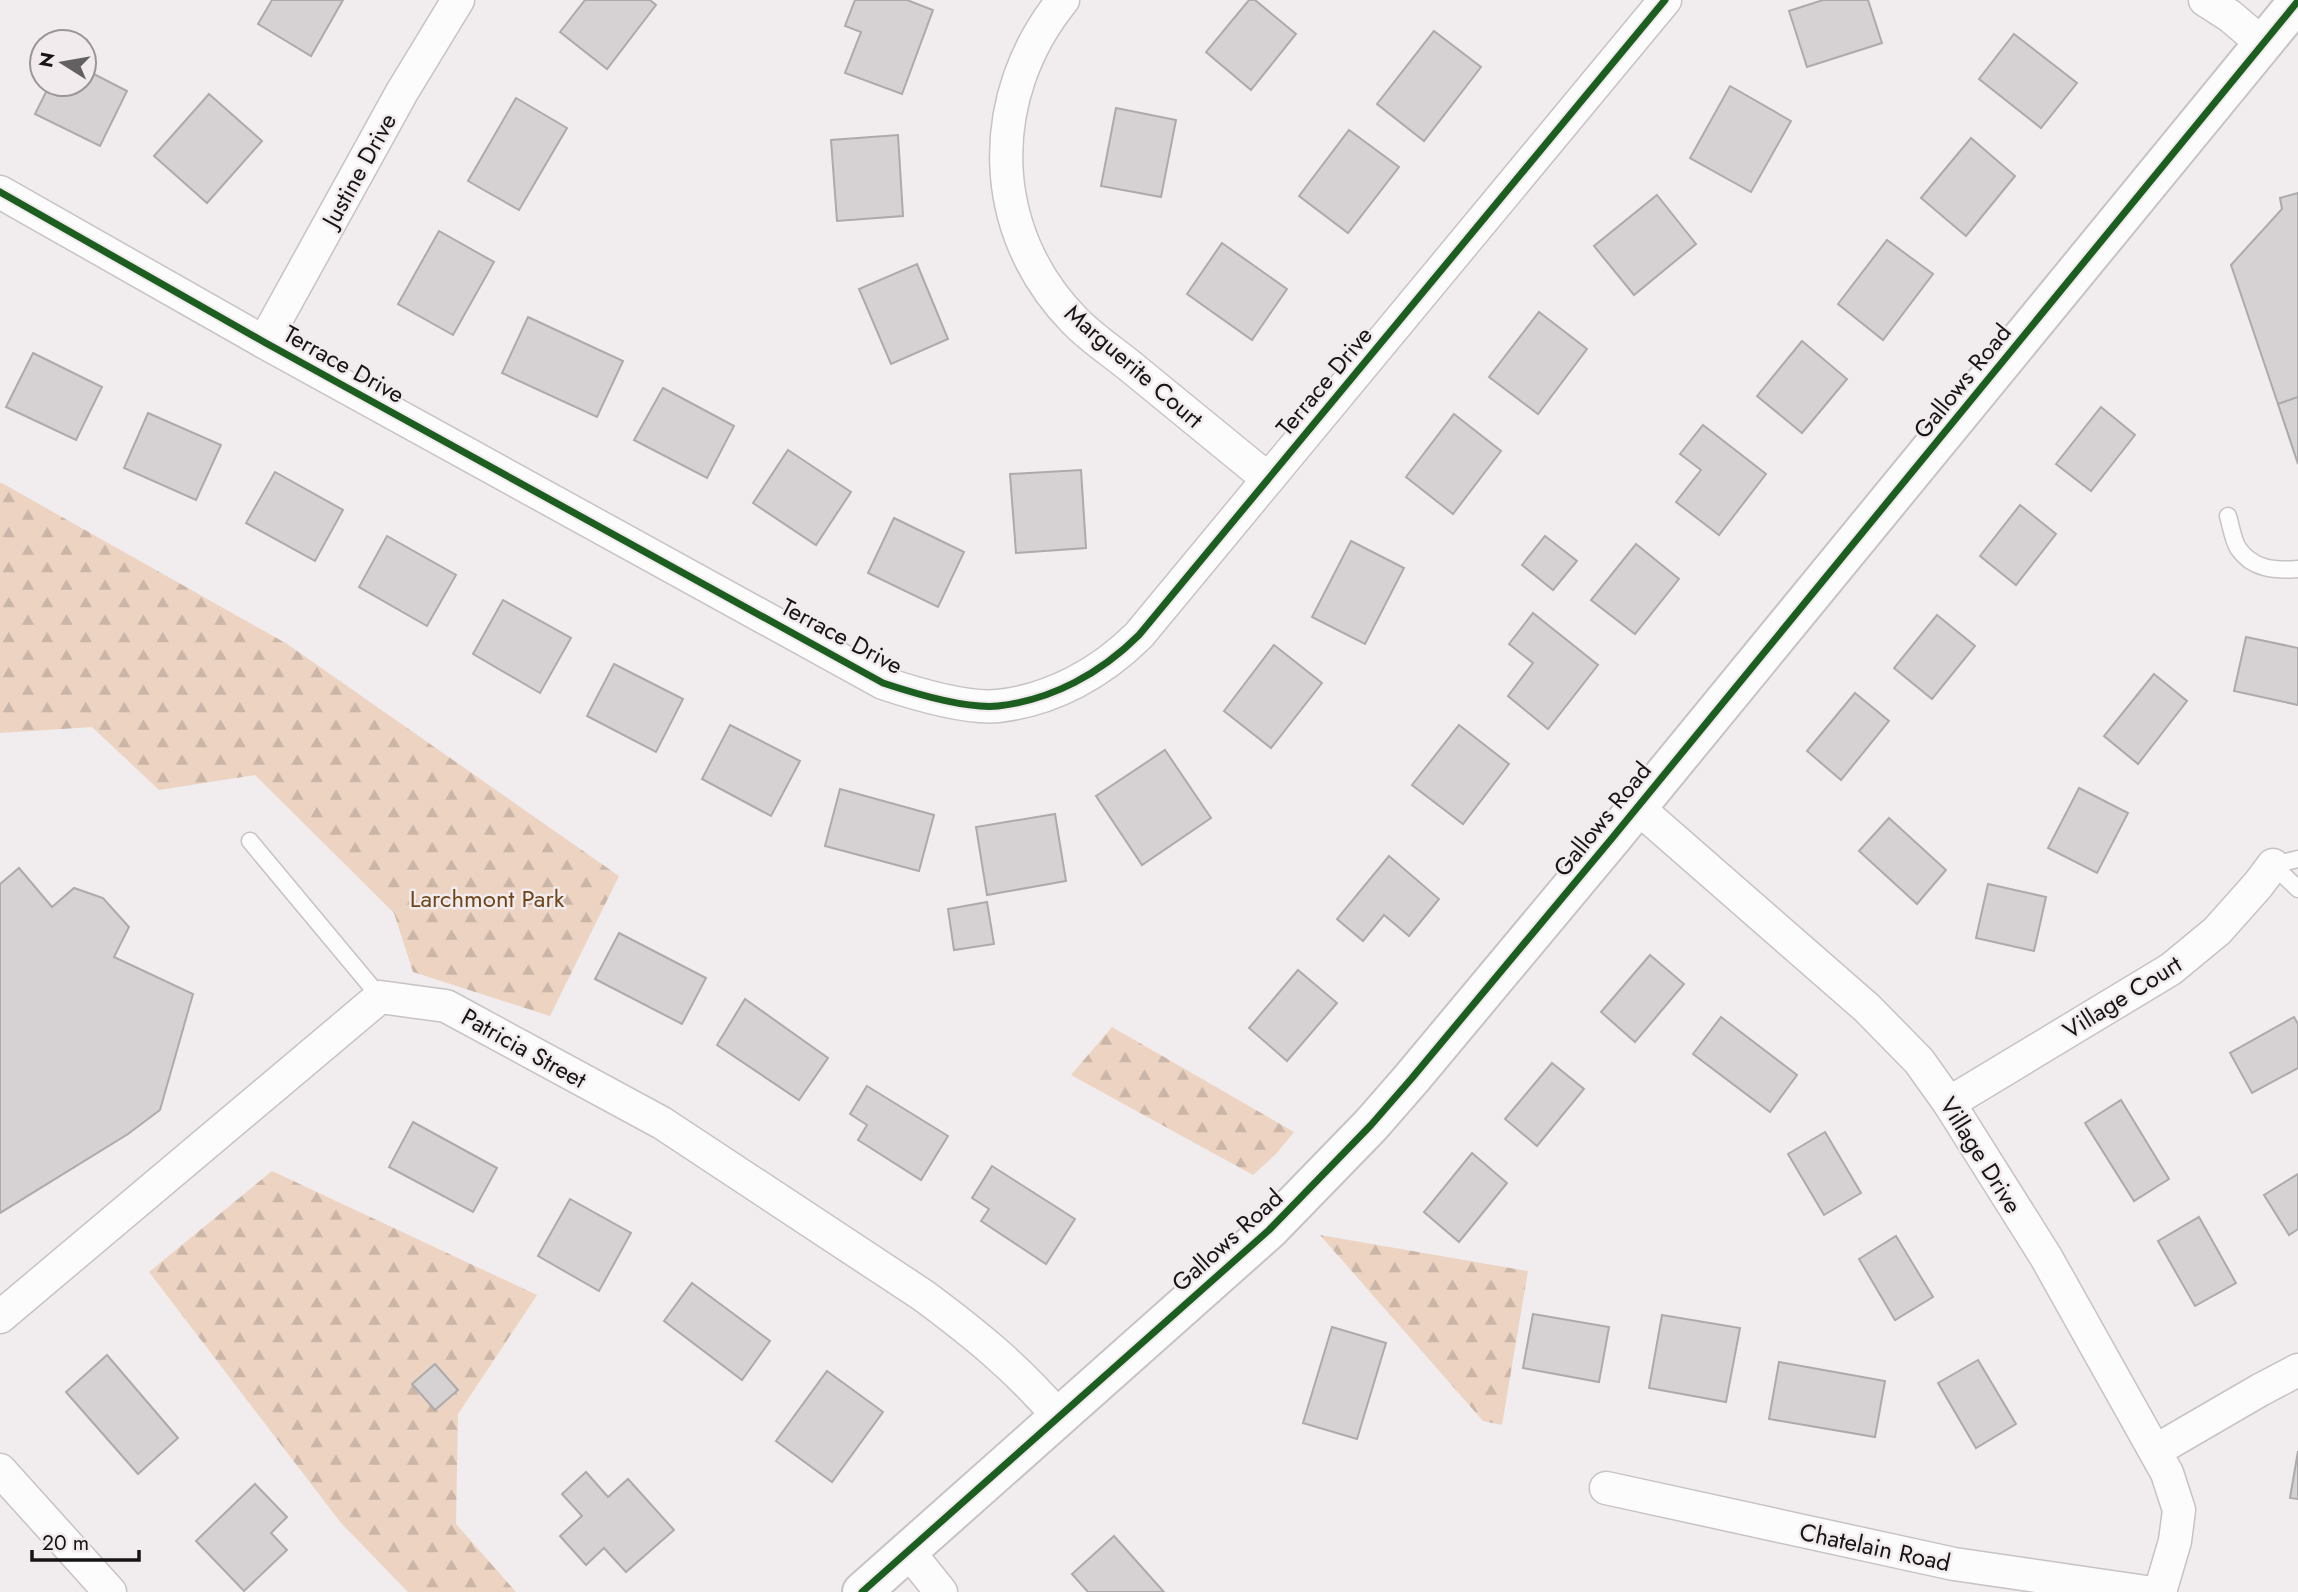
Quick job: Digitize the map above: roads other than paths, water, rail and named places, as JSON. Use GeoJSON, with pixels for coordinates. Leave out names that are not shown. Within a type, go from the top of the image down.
{"type":"FeatureCollection","features":[{"type":"Feature","properties":{"kind":"main road","name":"Gallows Road"},"geometry":{"type":"LineString","coordinates":[[862,1592],[1269,1230],[1344,1154],[1412,1078],[1637,807],[2298,1]]}},
{"type":"Feature","properties":{"kind":"street","name":"Justine Drive"},"geometry":{"type":"LineString","coordinates":[[264,342],[402,92],[458,0]]}},
{"type":"Feature","properties":{"kind":"street","name":"Marguerite Court"},"geometry":{"type":"LineString","coordinates":[[1063,0],[1048,18],[1032,47],[1018,77],[1008,117],[1005,161],[1011,205],[1025,248],[1047,287],[1075,321],[1268,479]]}},
{"type":"Feature","properties":{"kind":"street","name":"Terrace Drive"},"geometry":{"type":"LineString","coordinates":[[0,192],[264,342],[883,683],[909,692],[958,702],[996,706],[1063,689],[1101,667],[1129,645],[1157,615],[1665,0]]}},
{"type":"Feature","properties":{"kind":"street"},"geometry":{"type":"LineString","coordinates":[[2205,0],[2230,16],[2263,44]]}},
{"type":"Feature","properties":{"kind":"street","name":"Village Drive"},"geometry":{"type":"LineString","coordinates":[[1637,807],[1867,1008],[1919,1061],[1949,1103],[2046,1257],[2167,1473],[2179,1510],[2175,1541],[2160,1592]]}},
{"type":"Feature","properties":{"kind":"street","name":"Village Court"},"geometry":{"type":"LineString","coordinates":[[1949,1103],[2172,969],[2217,930],[2258,885],[2286,862]]}},
{"type":"Feature","properties":{"kind":"street"},"geometry":{"type":"LineString","coordinates":[[0,1317],[380,997]]}},
{"type":"Feature","properties":{"kind":"street","name":"Patricia Street"},"geometry":{"type":"LineString","coordinates":[[380,997],[446,1006],[662,1123],[959,1322],[1000,1354],[1058,1416]]}},
{"type":"Feature","properties":{"kind":"street"},"geometry":{"type":"LineString","coordinates":[[2155,1451],[2298,1370]]}},
{"type":"Feature","properties":{"kind":"street"},"geometry":{"type":"LineString","coordinates":[[0,1470],[110,1592]]}},
{"type":"Feature","properties":{"kind":"street","name":"Chatelain Road"},"geometry":{"type":"LineString","coordinates":[[1606,1488],[1954,1564],[2146,1592]]}},
{"type":"Feature","properties":{"kind":"street"},"geometry":{"type":"LineString","coordinates":[[908,1551],[941,1592]]}},
{"type":"Feature","properties":{"kind":"lane"},"geometry":{"type":"LineString","coordinates":[[2228,516],[2237,547],[2253,563],[2277,571],[2298,569]]}},
{"type":"Feature","properties":{"kind":"lane"},"geometry":{"type":"LineString","coordinates":[[250,841],[380,997]]}},
{"type":"Feature","properties":{"kind":"lane"},"geometry":{"type":"LineString","coordinates":[[2286,862],[2298,889]]}},
{"type":"Feature","properties":{"kind":"park label","name":"Larchmont Park"},"geometry":{"type":"Point","coordinates":[487,898]}}]}
